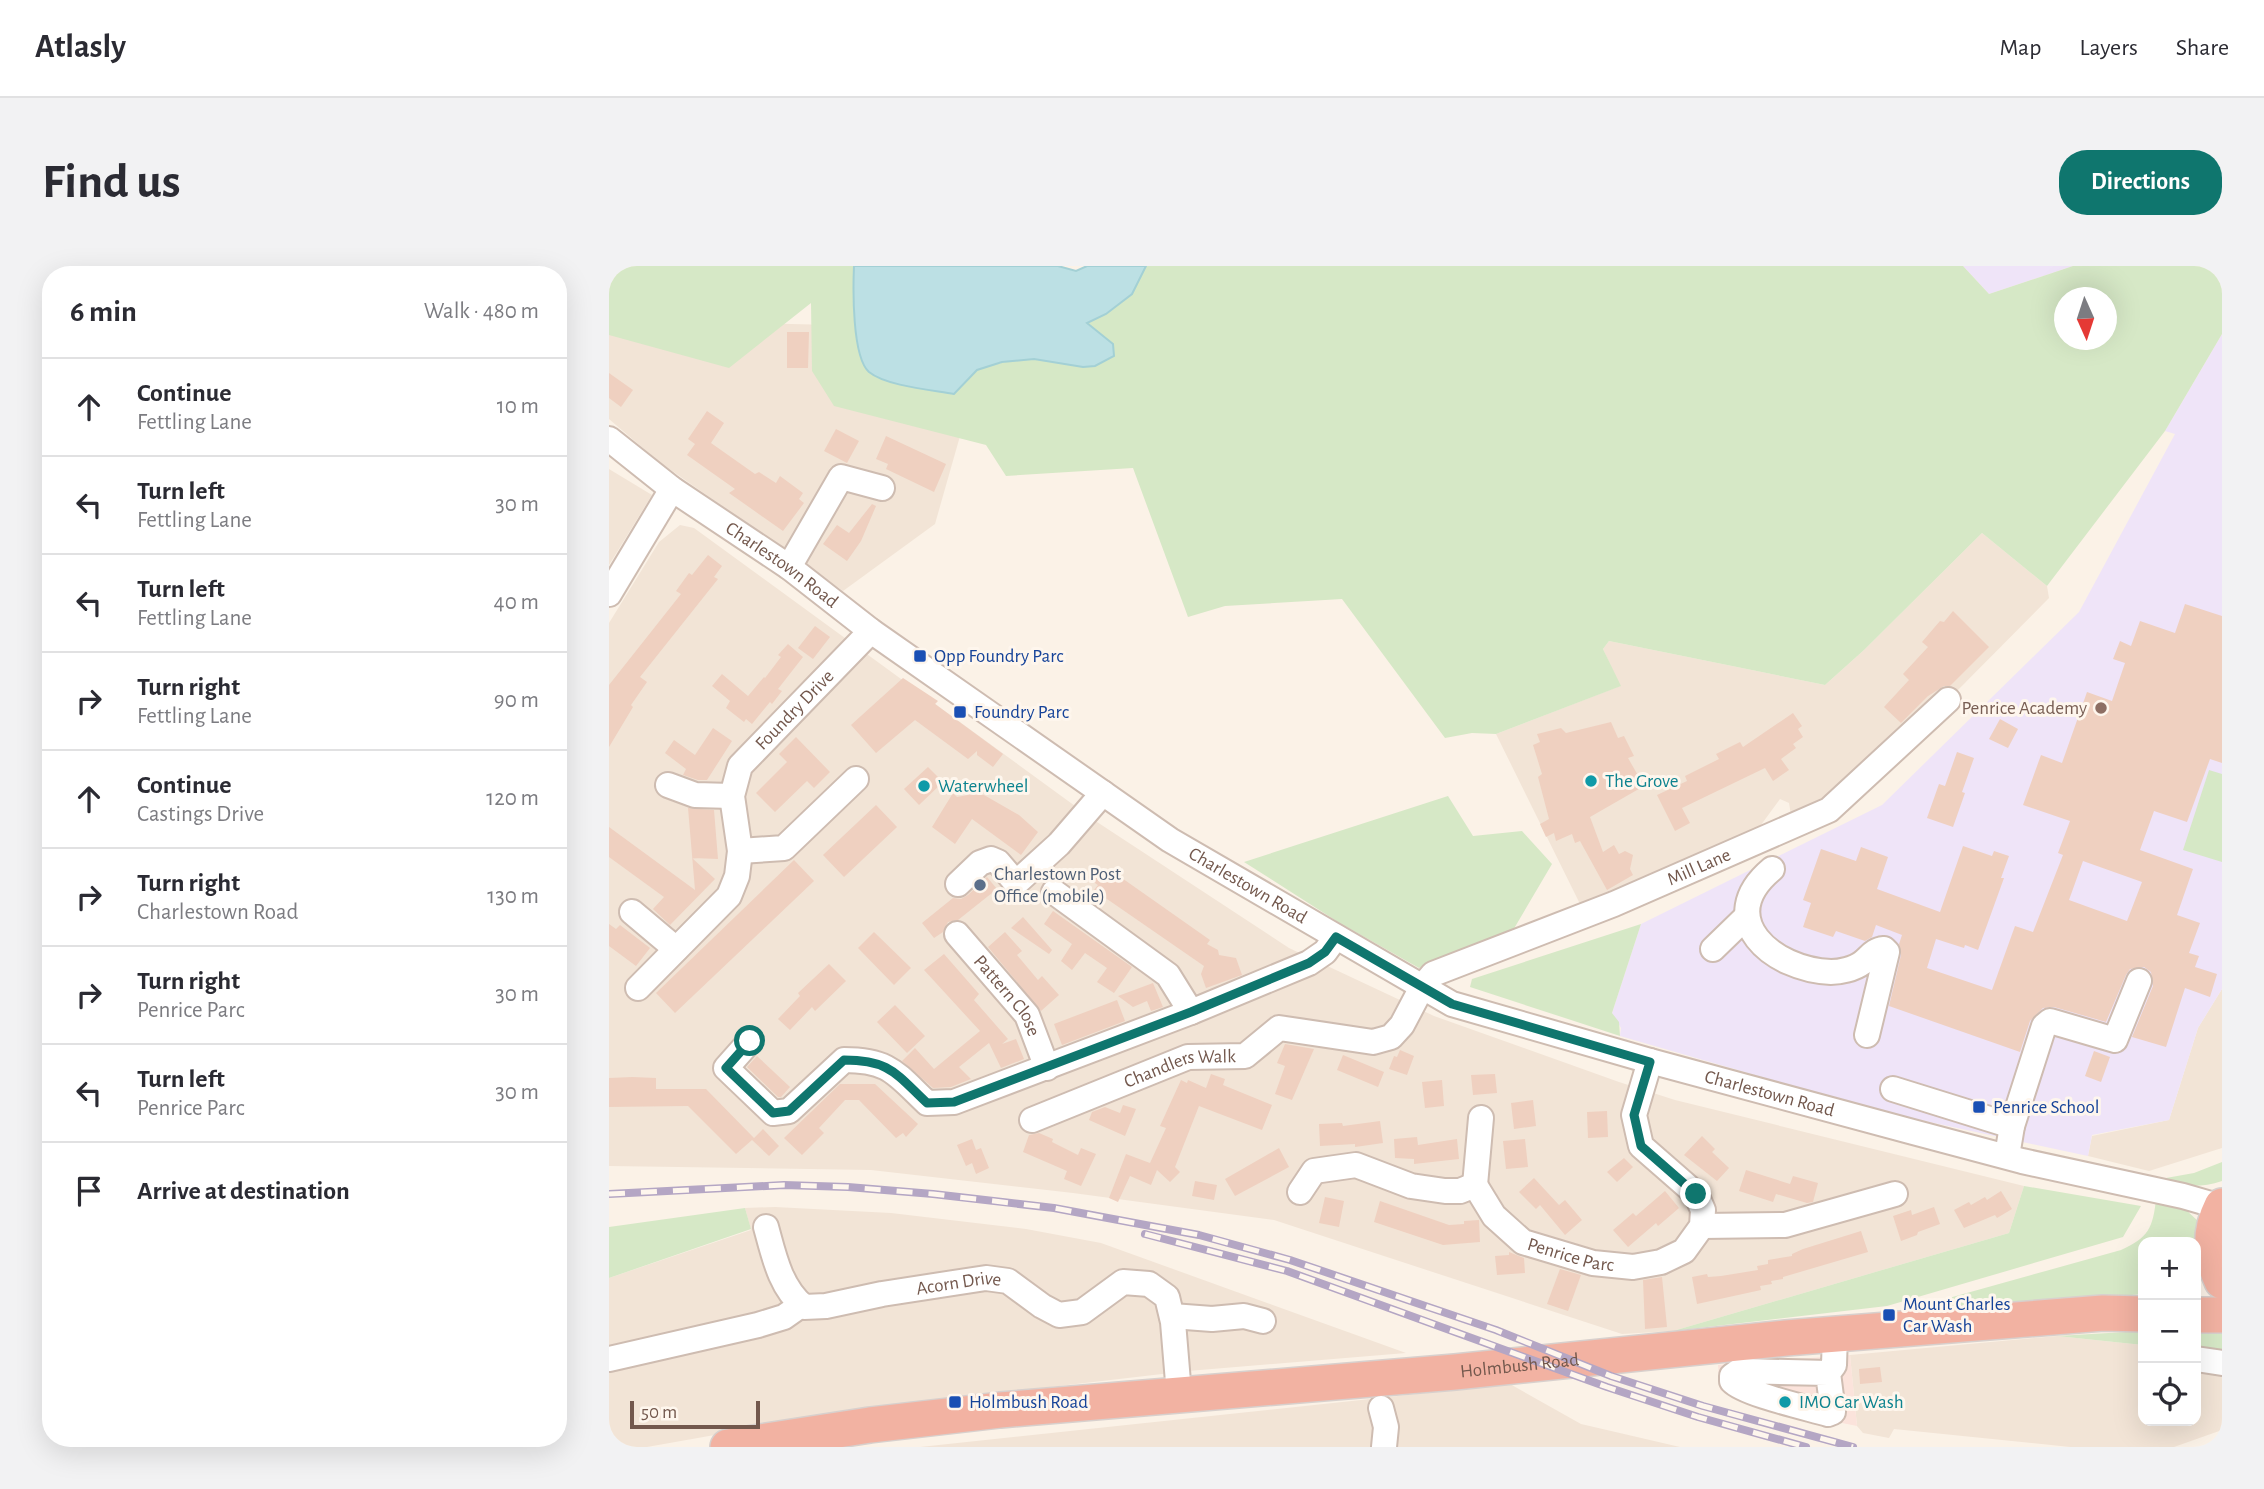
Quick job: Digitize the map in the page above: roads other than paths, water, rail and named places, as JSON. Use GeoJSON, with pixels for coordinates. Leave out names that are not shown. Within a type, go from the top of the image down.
{"type":"FeatureCollection","features":[{"type":"Feature","properties":{"kind":"highway"},"geometry":{"type":"LineString","coordinates":[[2210,1274],[2212,1232],[2221,1206]]}},
{"type":"Feature","properties":{"kind":"highway"},"geometry":{"type":"LineString","coordinates":[[2103,1313],[2138,1305]]}},
{"type":"Feature","properties":{"kind":"highway"},"geometry":{"type":"LineString","coordinates":[[2103,1313],[2138,1314]]}},
{"type":"Feature","properties":{"kind":"highway","name":"Holmbush Road"},"geometry":{"type":"LineString","coordinates":[[728,1447],[870,1425],[1000,1410],[1455,1372],[1835,1334],[2103,1313]]}},
{"type":"Feature","properties":{"kind":"highway"},"geometry":{"type":"LineString","coordinates":[[2201,1315],[2222,1315]]}},
{"type":"Feature","properties":{"kind":"street","name":"Charlestown Road"},"geometry":{"type":"LineString","coordinates":[[609,439],[672,489],[789,567],[871,631],[1170,840],[1452,1004],[1650,1062],[1898,1128],[2221,1206]]}},
{"type":"Feature","properties":{"kind":"street"},"geometry":{"type":"LineString","coordinates":[[789,567],[841,477],[882,488]]}},
{"type":"Feature","properties":{"kind":"street"},"geometry":{"type":"LineString","coordinates":[[609,594],[672,489]]}},
{"type":"Feature","properties":{"kind":"street","name":"Foundry Drive"},"geometry":{"type":"LineString","coordinates":[[638,988],[729,896],[737,876],[740,851],[732,796],[740,766],[871,631]]}},
{"type":"Feature","properties":{"kind":"street","name":"Mill Lane"},"geometry":{"type":"LineString","coordinates":[[1422,987],[1433,974],[1614,904],[1829,810],[1948,700]]}},
{"type":"Feature","properties":{"kind":"street"},"geometry":{"type":"LineString","coordinates":[[740,851],[784,848],[856,779]]}},
{"type":"Feature","properties":{"kind":"street"},"geometry":{"type":"LineString","coordinates":[[668,785],[695,795],[732,796]]}},
{"type":"Feature","properties":{"kind":"street"},"geometry":{"type":"LineString","coordinates":[[958,884],[980,863],[992,859],[998,862],[1016,883],[1059,844],[1103,793]]}},
{"type":"Feature","properties":{"kind":"street"},"geometry":{"type":"LineString","coordinates":[[1772,869],[1753,888],[1746,902],[1746,917],[1760,940],[1775,956],[1812,969],[1832,972],[1860,965],[1877,950],[1884,949],[1887,957],[1867,1035]]}},
{"type":"Feature","properties":{"kind":"street"},"geometry":{"type":"LineString","coordinates":[[1054,892],[1168,975],[1191,1012]]}},
{"type":"Feature","properties":{"kind":"street"},"geometry":{"type":"LineString","coordinates":[[632,912],[676,949]]}},
{"type":"Feature","properties":{"kind":"street"},"geometry":{"type":"LineString","coordinates":[[1713,949],[1746,917]]}},
{"type":"Feature","properties":{"kind":"street","name":"Pattern Close"},"geometry":{"type":"LineString","coordinates":[[957,934],[1027,1015],[1047,1068]]}},
{"type":"Feature","properties":{"kind":"street"},"geometry":{"type":"LineString","coordinates":[[750,1041],[726,1068],[773,1113],[789,1111],[844,1060],[869,1060],[890,1069],[927,1103],[954,1102],[1191,1012],[1309,963],[1325,952],[1336,937]]}},
{"type":"Feature","properties":{"kind":"street"},"geometry":{"type":"LineString","coordinates":[[2007,1156],[2012,1126],[2047,1022],[2115,1040],[2139,981]]}},
{"type":"Feature","properties":{"kind":"street","name":"Chandlers Walk"},"geometry":{"type":"LineString","coordinates":[[1032,1119],[1188,1057],[1245,1056],[1279,1028],[1373,1042],[1391,1037],[1402,1025],[1422,987]]}},
{"type":"Feature","properties":{"kind":"street"},"geometry":{"type":"LineString","coordinates":[[1650,1062],[1634,1115],[1641,1146],[1696,1194],[1703,1210],[1702,1226],[1785,1225],[1895,1194]]}},
{"type":"Feature","properties":{"kind":"street"},"geometry":{"type":"LineString","coordinates":[[1898,1128],[1899,1091],[2012,1126]]}},
{"type":"Feature","properties":{"kind":"street"},"geometry":{"type":"LineString","coordinates":[[1300,1192],[1314,1171],[1356,1165],[1411,1186],[1460,1191],[1475,1185],[1481,1118]]}},
{"type":"Feature","properties":{"kind":"street","name":"Penrice Parc"},"geometry":{"type":"LineString","coordinates":[[1475,1185],[1495,1216],[1523,1242],[1593,1263],[1633,1267],[1661,1262],[1684,1251],[1702,1226]]}},
{"type":"Feature","properties":{"kind":"street"},"geometry":{"type":"LineString","coordinates":[[609,1359],[758,1325],[784,1317],[801,1305],[792,1297],[781,1273],[766,1227]]}},
{"type":"Feature","properties":{"kind":"street","name":"Acorn Drive"},"geometry":{"type":"LineString","coordinates":[[801,1305],[826,1306],[882,1294],[986,1278],[1008,1280],[1042,1306],[1059,1315],[1082,1312],[1123,1282],[1149,1284],[1167,1297],[1172,1316],[1179,1394]]}},
{"type":"Feature","properties":{"kind":"street"},"geometry":{"type":"LineString","coordinates":[[1172,1316],[1212,1319],[1244,1316],[1263,1321]]}},
{"type":"Feature","properties":{"kind":"street"},"geometry":{"type":"LineString","coordinates":[[1828,1373],[1835,1365],[1835,1334]]}},
{"type":"Feature","properties":{"kind":"street"},"geometry":{"type":"LineString","coordinates":[[2201,1360],[2222,1363]]}},
{"type":"Feature","properties":{"kind":"water"},"geometry":{"type":"Polygon","coordinates":[[[854,266],[1058,266],[1076,271],[1087,266],[1146,266],[1132,294],[1106,314],[1087,323],[1113,344],[1114,356],[1095,366],[1083,367],[1034,359],[1002,362],[977,370],[954,394],[886,381],[869,372],[863,364],[857,338],[854,266]]]}},
{"type":"Feature","properties":{"kind":"railway"},"geometry":{"type":"LineString","coordinates":[[609,1194],[784,1185],[848,1187],[1054,1208],[1199,1235],[1290,1260],[1496,1330],[1611,1376],[1703,1406],[1853,1447]]}},
{"type":"Feature","properties":{"kind":"railway"},"geometry":{"type":"LineString","coordinates":[[1145,1234],[1287,1271],[1607,1387],[1698,1417],[1806,1447]]}},
{"type":"Feature","properties":{"kind":"place","name":"Opp Foundry Parc"},"geometry":{"type":"Point","coordinates":[920,656]}},
{"type":"Feature","properties":{"kind":"place","name":"Penrice Academy"},"geometry":{"type":"Point","coordinates":[2101,708]}},
{"type":"Feature","properties":{"kind":"place","name":"Foundry Parc"},"geometry":{"type":"Point","coordinates":[960,712]}},
{"type":"Feature","properties":{"kind":"place","name":"The Grove"},"geometry":{"type":"Point","coordinates":[1591,781]}},
{"type":"Feature","properties":{"kind":"place","name":"Waterwheel"},"geometry":{"type":"Point","coordinates":[924,786]}},
{"type":"Feature","properties":{"kind":"place","name":"Charlestown Post Office (mobile)"},"geometry":{"type":"Point","coordinates":[980,885]}},
{"type":"Feature","properties":{"kind":"place","name":"Penrice School"},"geometry":{"type":"Point","coordinates":[1979,1107]}},
{"type":"Feature","properties":{"kind":"place","name":"Mount Charles Car Wash"},"geometry":{"type":"Point","coordinates":[1889,1315]}},
{"type":"Feature","properties":{"kind":"place","name":"Holmbush Road"},"geometry":{"type":"Point","coordinates":[955,1402]}},
{"type":"Feature","properties":{"kind":"place","name":"IMO Car Wash"},"geometry":{"type":"Point","coordinates":[1785,1402]}}]}
